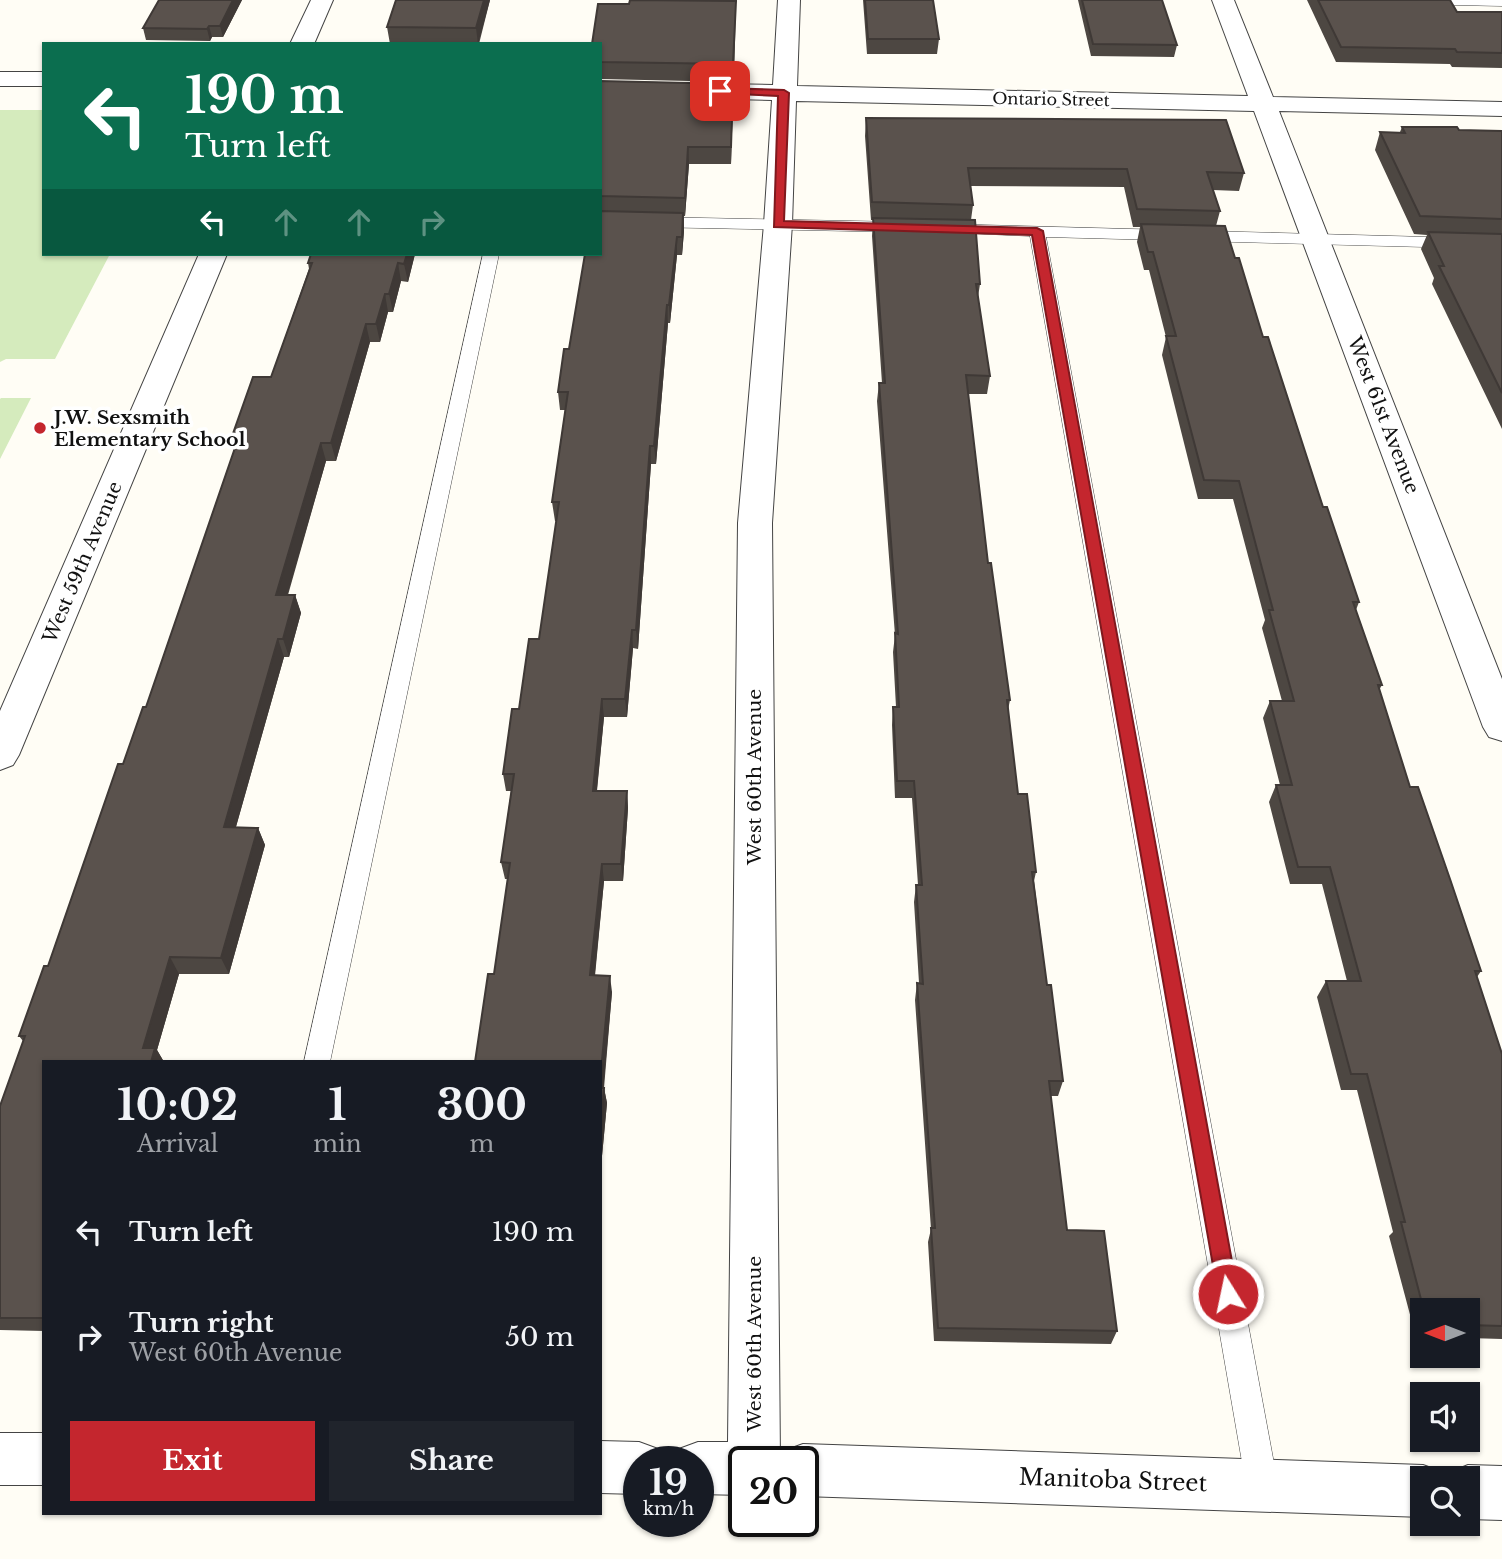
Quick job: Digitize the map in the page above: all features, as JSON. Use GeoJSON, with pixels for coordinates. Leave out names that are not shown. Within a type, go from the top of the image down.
{"type":"FeatureCollection","features":[{"type":"Feature","properties":{"kind":"street"},"geometry":{"type":"LineString","coordinates":[[303,42],[322,0]]}},
{"type":"Feature","properties":{"kind":"street","name":"West 60th Avenue"},"geometry":{"type":"LineString","coordinates":[[754,1446],[755,523],[778,224],[789,0]]}},
{"type":"Feature","properties":{"kind":"street","name":"West 61st Avenue"},"geometry":{"type":"LineString","coordinates":[[1223,0],[1502,727]]}},
{"type":"Feature","properties":{"kind":"street"},"geometry":{"type":"LineString","coordinates":[[0,79],[42,79]]}},
{"type":"Feature","properties":{"kind":"street","name":"Ontario Street"},"geometry":{"type":"LineString","coordinates":[[602,89],[1502,109]]}},
{"type":"Feature","properties":{"kind":"street","name":"West 59th Avenue"},"geometry":{"type":"LineString","coordinates":[[0,755],[212,256]]}},
{"type":"Feature","properties":{"kind":"street"},"geometry":{"type":"LineString","coordinates":[[0,1459],[42,1459]]}},
{"type":"Feature","properties":{"kind":"street"},"geometry":{"type":"LineString","coordinates":[[602,1467],[623,1468]]}},
{"type":"Feature","properties":{"kind":"street","name":"Manitoba Street"},"geometry":{"type":"LineString","coordinates":[[819,1471],[1410,1490]]}},
{"type":"Feature","properties":{"kind":"street"},"geometry":{"type":"LineString","coordinates":[[1480,1492],[1502,1493]]}},
{"type":"Feature","properties":{"kind":"lane"},"geometry":{"type":"LineString","coordinates":[[1406,0],[1502,2]]}},
{"type":"Feature","properties":{"kind":"lane"},"geometry":{"type":"LineString","coordinates":[[602,221],[1502,244]]}},
{"type":"Feature","properties":{"kind":"lane"},"geometry":{"type":"LineString","coordinates":[[1037,231],[1262,1485]]}},
{"type":"Feature","properties":{"kind":"lane"},"geometry":{"type":"LineString","coordinates":[[317,1060],[491,256]]}},
{"type":"Feature","properties":{"kind":"green space"},"geometry":{"type":"Polygon","coordinates":[[[0,110],[42,110],[42,256],[109,256],[55,359],[6,359],[0,362],[0,110]]]}},
{"type":"Feature","properties":{"kind":"green space"},"geometry":{"type":"Polygon","coordinates":[[[31,398],[0,459],[0,399],[31,398]]]}},
{"type":"Feature","properties":{"kind":"building"},"geometry":{"type":"Polygon","coordinates":[[[159,0],[233,0],[220,26],[209,26],[207,29],[143,28],[159,0]]]}},
{"type":"Feature","properties":{"kind":"building"},"geometry":{"type":"Polygon","coordinates":[[[396,0],[484,0],[476,28],[387,27],[396,0]]]}},
{"type":"Feature","properties":{"kind":"building"},"geometry":{"type":"Polygon","coordinates":[[[630,0],[736,1],[733,64],[602,62],[602,42],[592,42],[598,4],[629,4],[630,0]]]}},
{"type":"Feature","properties":{"kind":"building"},"geometry":{"type":"Polygon","coordinates":[[[865,0],[933,0],[939,39],[868,39],[865,0]]]}},
{"type":"Feature","properties":{"kind":"building"},"geometry":{"type":"Polygon","coordinates":[[[1082,0],[1162,0],[1177,45],[1093,44],[1082,0]]]}},
{"type":"Feature","properties":{"kind":"building"},"geometry":{"type":"Polygon","coordinates":[[[1318,0],[1450,0],[1457,12],[1502,12],[1502,53],[1457,52],[1455,49],[1341,47],[1318,0]]]}},
{"type":"Feature","properties":{"kind":"building"},"geometry":{"type":"Polygon","coordinates":[[[602,81],[733,84],[731,147],[688,147],[685,198],[602,196],[602,81]]]}},
{"type":"Feature","properties":{"kind":"building"},"geometry":{"type":"Polygon","coordinates":[[[866,118],[1226,120],[1244,173],[1207,172],[1220,211],[1137,209],[1127,169],[968,168],[973,205],[872,202],[866,118]]]}},
{"type":"Feature","properties":{"kind":"building"},"geometry":{"type":"Polygon","coordinates":[[[1402,127],[1457,127],[1459,130],[1502,131],[1502,219],[1420,216],[1380,132],[1405,133],[1402,127]]]}},
{"type":"Feature","properties":{"kind":"building"},"geometry":{"type":"Polygon","coordinates":[[[602,211],[683,213],[682,237],[677,237],[667,305],[654,446],[650,446],[636,630],[632,630],[625,699],[602,699],[593,791],[627,791],[621,864],[602,864],[590,975],[610,976],[602,1060],[475,1060],[488,974],[494,974],[510,863],[501,862],[514,774],[503,774],[512,709],[519,709],[529,639],[539,639],[559,502],[552,502],[568,392],[558,392],[564,349],[569,349],[585,256],[602,256],[602,211]]]}},
{"type":"Feature","properties":{"kind":"building"},"geometry":{"type":"Polygon","coordinates":[[[873,218],[975,220],[980,284],[976,284],[990,376],[966,375],[988,563],[991,563],[1010,700],[1007,700],[1018,794],[1027,794],[1036,872],[1032,872],[1047,985],[1051,985],[1063,1081],[1049,1081],[1067,1230],[1104,1231],[1117,1331],[938,1328],[931,1228],[935,1228],[917,983],[923,984],[916,885],[922,885],[914,781],[897,781],[893,707],[899,707],[895,633],[898,634],[879,383],[885,383],[873,218]]]}},
{"type":"Feature","properties":{"kind":"building"},"geometry":{"type":"Polygon","coordinates":[[[1141,224],[1225,226],[1235,258],[1239,258],[1263,337],[1268,337],[1323,507],[1327,507],[1359,602],[1353,602],[1382,685],[1378,685],[1410,787],[1418,787],[1481,971],[1475,971],[1502,1054],[1502,1326],[1480,1325],[1480,1298],[1421,1298],[1401,1222],[1405,1222],[1367,1074],[1351,1074],[1326,981],[1361,981],[1330,867],[1298,867],[1276,785],[1292,785],[1270,701],[1294,701],[1269,610],[1273,610],[1239,481],[1204,480],[1166,336],[1176,336],[1153,252],[1148,252],[1141,224]]]}},
{"type":"Feature","properties":{"kind":"building"},"geometry":{"type":"Polygon","coordinates":[[[1428,232],[1502,234],[1502,393],[1439,266],[1444,266],[1428,232]]]}},
{"type":"Feature","properties":{"kind":"building"},"geometry":{"type":"Polygon","coordinates":[[[310,256],[406,256],[404,264],[398,263],[376,324],[366,324],[331,443],[321,443],[276,595],[295,595],[283,639],[278,639],[224,827],[258,828],[221,958],[170,957],[143,1048],[155,1048],[152,1060],[42,1060],[42,1318],[0,1318],[0,1106],[25,1036],[19,1036],[44,966],[48,966],[118,764],[123,764],[143,707],[146,707],[237,442],[230,442],[253,377],[271,377],[312,263],[308,263],[310,256]]]}},
{"type":"Feature","properties":{"kind":"place","name":"J.W. Sexsmith Elementary School"},"geometry":{"type":"Point","coordinates":[40,428]}},
{"type":"Feature","properties":{"kind":"route"},"geometry":{"type":"LineString","coordinates":[[720,91],[784,93],[778,224],[1037,231],[1228,1294]]}}]}
